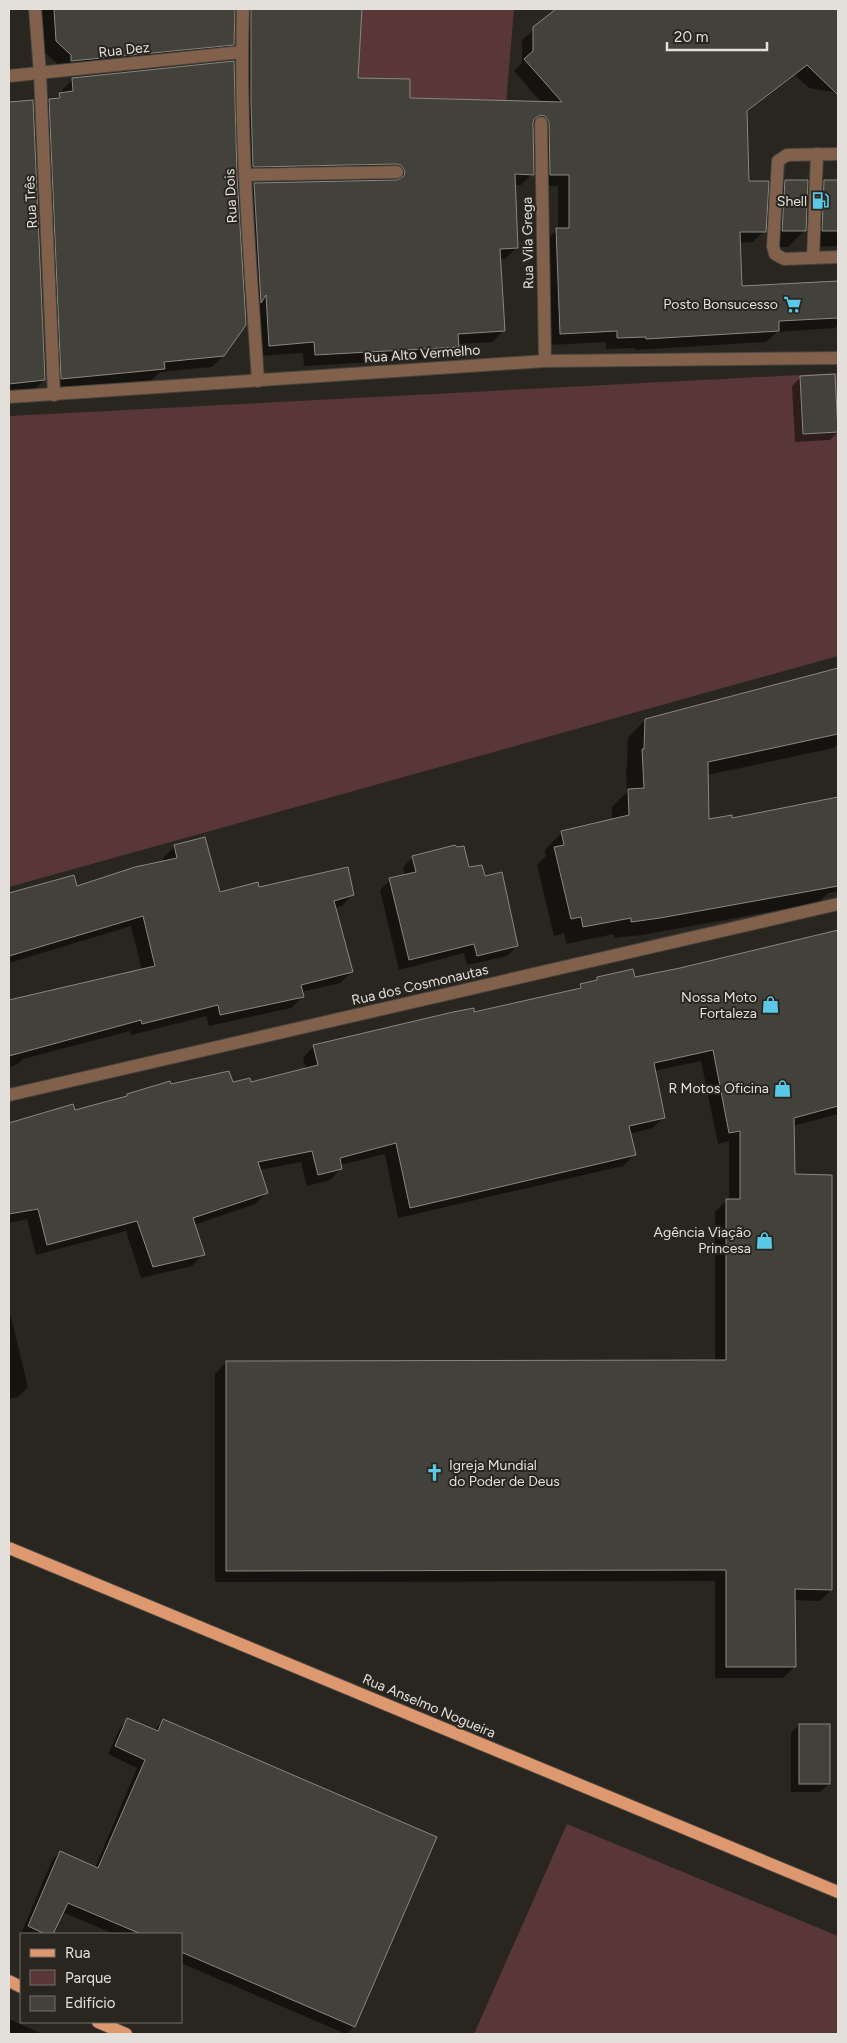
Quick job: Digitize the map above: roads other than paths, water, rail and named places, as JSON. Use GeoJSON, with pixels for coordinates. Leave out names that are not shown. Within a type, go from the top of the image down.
{"type":"FeatureCollection","features":[{"type":"Feature","properties":{"kind":"main road","name":"Rua Anselmo Nogueira"},"geometry":{"type":"LineString","coordinates":[[9,1548],[838,1892]]}},
{"type":"Feature","properties":{"kind":"main road"},"geometry":{"type":"LineString","coordinates":[[100,2023],[126,2034]]}},
{"type":"Feature","properties":{"kind":"street","name":"Rua Três"},"geometry":{"type":"LineString","coordinates":[[35,9],[40,74],[54,395]]}},
{"type":"Feature","properties":{"kind":"street","name":"Rua Dois"},"geometry":{"type":"LineString","coordinates":[[243,9],[242,52],[245,175],[258,381]]}},
{"type":"Feature","properties":{"kind":"street","name":"Rua Dez"},"geometry":{"type":"LineString","coordinates":[[9,76],[242,52]]}},
{"type":"Feature","properties":{"kind":"street","name":"Rua Vila Grega"},"geometry":{"type":"LineString","coordinates":[[541,123],[545,361]]}},
{"type":"Feature","properties":{"kind":"street"},"geometry":{"type":"LineString","coordinates":[[838,154],[787,154],[778,161],[773,246],[775,254],[784,259],[838,257]]}},
{"type":"Feature","properties":{"kind":"street"},"geometry":{"type":"LineString","coordinates":[[813,257],[817,154]]}},
{"type":"Feature","properties":{"kind":"street"},"geometry":{"type":"LineString","coordinates":[[245,175],[397,172]]}},
{"type":"Feature","properties":{"kind":"street","name":"Rua Alto Vermelho"},"geometry":{"type":"LineString","coordinates":[[9,397],[545,361],[838,358]]}},
{"type":"Feature","properties":{"kind":"street","name":"Rua dos Cosmonautas"},"geometry":{"type":"LineString","coordinates":[[9,1096],[838,904]]}},
{"type":"Feature","properties":{"kind":"place","name":"Shell"},"geometry":{"type":"Point","coordinates":[821,201]}},
{"type":"Feature","properties":{"kind":"place","name":"Posto Bonsucesso"},"geometry":{"type":"Point","coordinates":[792,304]}},
{"type":"Feature","properties":{"kind":"place","name":"Nossa Moto Fortaleza"},"geometry":{"type":"Point","coordinates":[771,1005]}},
{"type":"Feature","properties":{"kind":"place","name":"R Motos Oficina"},"geometry":{"type":"Point","coordinates":[783,1088]}},
{"type":"Feature","properties":{"kind":"place","name":"Agência Viação Princesa"},"geometry":{"type":"Point","coordinates":[765,1240]}},
{"type":"Feature","properties":{"kind":"place","name":"Igreja Mundial do Poder de Deus"},"geometry":{"type":"Point","coordinates":[435,1473]}}]}
